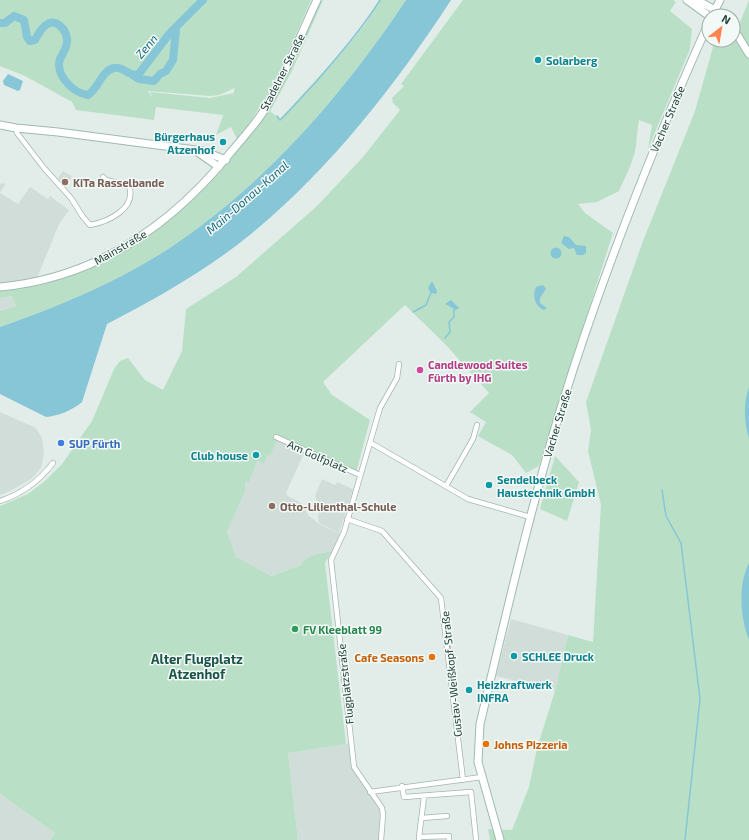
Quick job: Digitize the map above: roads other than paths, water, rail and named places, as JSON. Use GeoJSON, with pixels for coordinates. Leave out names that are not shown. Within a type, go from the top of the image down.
{"type":"FeatureCollection","features":[{"type":"Feature","properties":{"kind":"street","name":"Stadelner Straße"},"geometry":{"type":"LineString","coordinates":[[219,167],[262,114],[275,91],[317,0]]}},
{"type":"Feature","properties":{"kind":"street"},"geometry":{"type":"LineString","coordinates":[[687,0],[701,8]]}},
{"type":"Feature","properties":{"kind":"street"},"geometry":{"type":"LineString","coordinates":[[697,0],[706,8]]}},
{"type":"Feature","properties":{"kind":"street"},"geometry":{"type":"LineString","coordinates":[[741,40],[749,54]]}},
{"type":"Feature","properties":{"kind":"street","name":"Vacher Straße"},"geometry":{"type":"LineString","coordinates":[[500,840],[482,777],[477,753],[480,724],[530,517],[560,410],[597,298],[637,189],[701,41]]}},
{"type":"Feature","properties":{"kind":"street"},"geometry":{"type":"LineString","coordinates":[[0,124],[16,128],[203,151],[226,160]]}},
{"type":"Feature","properties":{"kind":"street"},"geometry":{"type":"LineString","coordinates":[[16,128],[17,134],[44,168],[72,198],[83,217],[90,225],[100,223],[123,211],[129,198],[129,186],[106,180],[103,177]]}},
{"type":"Feature","properties":{"kind":"street"},"geometry":{"type":"LineString","coordinates":[[194,150],[219,167]]}},
{"type":"Feature","properties":{"kind":"street","name":"Mainstraße"},"geometry":{"type":"LineString","coordinates":[[0,286],[35,283],[53,278],[110,255],[141,237],[178,209],[219,167]]}},
{"type":"Feature","properties":{"kind":"street","name":"Flugplatzstraße"},"geometry":{"type":"LineString","coordinates":[[381,840],[383,815],[382,808],[354,767],[331,560],[344,532],[360,475],[371,444],[380,408],[397,378],[400,364]]}},
{"type":"Feature","properties":{"kind":"street"},"geometry":{"type":"LineString","coordinates":[[446,486],[473,439],[477,425]]}},
{"type":"Feature","properties":{"kind":"street","name":"Am Golfplatz"},"geometry":{"type":"LineString","coordinates":[[276,437],[360,475]]}},
{"type":"Feature","properties":{"kind":"street"},"geometry":{"type":"LineString","coordinates":[[371,444],[468,499],[530,517]]}},
{"type":"Feature","properties":{"kind":"street"},"geometry":{"type":"LineString","coordinates":[[0,501],[12,497],[29,487],[45,474],[53,463]]}},
{"type":"Feature","properties":{"kind":"street","name":"Gustav-Weißkopf-Straße"},"geometry":{"type":"LineString","coordinates":[[347,519],[382,531],[441,598],[462,780]]}},
{"type":"Feature","properties":{"kind":"street"},"geometry":{"type":"LineString","coordinates":[[370,792],[402,786],[482,777]]}},
{"type":"Feature","properties":{"kind":"street"},"geometry":{"type":"LineString","coordinates":[[402,786],[404,797],[424,797],[471,792],[476,839]]}},
{"type":"Feature","properties":{"kind":"street"},"geometry":{"type":"LineString","coordinates":[[424,797],[419,839],[449,836],[449,840]]}},
{"type":"Feature","properties":{"kind":"street"},"geometry":{"type":"LineString","coordinates":[[422,818],[447,816]]}},
{"type":"Feature","properties":{"kind":"water","name":"Main-Donau-Kanal"},"geometry":{"type":"Polygon","coordinates":[[[406,0],[451,0],[407,64],[360,125],[308,182],[280,209],[217,260],[163,294],[107,324],[82,402],[65,412],[46,417],[0,394],[0,327],[69,301],[114,280],[177,243],[211,218],[274,163],[331,101],[382,35],[406,0]]]}},
{"type":"Feature","properties":{"kind":"water"},"geometry":{"type":"Polygon","coordinates":[[[8,74],[23,81],[20,90],[18,91],[4,85],[3,81],[8,74]]]}},
{"type":"Feature","properties":{"kind":"water"},"geometry":{"type":"Polygon","coordinates":[[[564,236],[569,237],[576,245],[586,246],[586,253],[583,255],[577,255],[574,248],[569,249],[561,243],[564,236]]]}},
{"type":"Feature","properties":{"kind":"water"},"geometry":{"type":"Polygon","coordinates":[[[554,248],[558,248],[560,249],[560,257],[554,258],[551,255],[551,251],[554,248]]]}},
{"type":"Feature","properties":{"kind":"water"},"geometry":{"type":"Polygon","coordinates":[[[432,281],[437,291],[436,294],[431,293],[428,288],[432,281]]]}},
{"type":"Feature","properties":{"kind":"water"},"geometry":{"type":"Polygon","coordinates":[[[543,285],[546,289],[540,298],[540,303],[547,308],[544,310],[536,304],[534,298],[536,287],[543,285]]]}},
{"type":"Feature","properties":{"kind":"water"},"geometry":{"type":"Polygon","coordinates":[[[451,300],[459,308],[456,310],[445,304],[451,300]]]}},
{"type":"Feature","properties":{"kind":"water"},"geometry":{"type":"Polygon","coordinates":[[[749,387],[749,439],[745,413],[749,387]]]}},
{"type":"Feature","properties":{"kind":"water"},"geometry":{"type":"Polygon","coordinates":[[[749,563],[749,640],[742,612],[742,591],[745,571],[749,563]]]}},
{"type":"Feature","properties":{"kind":"waterway","name":"Zenn"},"geometry":{"type":"LineString","coordinates":[[0,23],[5,23],[14,16],[24,20],[27,37],[30,41],[35,40],[46,25],[53,23],[60,26],[65,32],[67,42],[60,59],[60,71],[66,82],[71,87],[82,94],[88,95],[95,89],[103,76],[110,69],[120,68],[131,74],[138,75],[170,33],[203,0]]}},
{"type":"Feature","properties":{"kind":"waterway"},"geometry":{"type":"LineString","coordinates":[[277,116],[280,120],[316,82],[357,32],[380,0]]}},
{"type":"Feature","properties":{"kind":"waterway","name":"Zenn"},"geometry":{"type":"LineString","coordinates":[[134,76],[139,79],[154,81],[160,74],[166,71],[173,60],[176,30]]}},
{"type":"Feature","properties":{"kind":"waterway"},"geometry":{"type":"LineString","coordinates":[[413,312],[426,305],[431,293]]}},
{"type":"Feature","properties":{"kind":"waterway"},"geometry":{"type":"LineString","coordinates":[[445,338],[450,332],[449,322],[454,317],[454,309]]}},
{"type":"Feature","properties":{"kind":"waterway"},"geometry":{"type":"LineString","coordinates":[[662,490],[666,516],[681,543],[700,699],[685,840]]}},
{"type":"Feature","properties":{"kind":"place","name":"Solarberg"},"geometry":{"type":"Point","coordinates":[538,60]}},
{"type":"Feature","properties":{"kind":"place","name":"Bürgerhaus Atzenhof"},"geometry":{"type":"Point","coordinates":[223,142]}},
{"type":"Feature","properties":{"kind":"place","name":"KiTa Rasselbande"},"geometry":{"type":"Point","coordinates":[65,182]}},
{"type":"Feature","properties":{"kind":"place","name":"Candlewood Suites Fürth by IHG"},"geometry":{"type":"Point","coordinates":[420,370]}},
{"type":"Feature","properties":{"kind":"place","name":"SUP Fürth"},"geometry":{"type":"Point","coordinates":[61,443]}},
{"type":"Feature","properties":{"kind":"place","name":"Club house"},"geometry":{"type":"Point","coordinates":[256,455]}},
{"type":"Feature","properties":{"kind":"place","name":"Sendelbeck Haustechnik GmbH"},"geometry":{"type":"Point","coordinates":[489,485]}},
{"type":"Feature","properties":{"kind":"place","name":"Otto-Lilienthal-Schule"},"geometry":{"type":"Point","coordinates":[272,506]}},
{"type":"Feature","properties":{"kind":"place","name":"FV Kleeblatt 99"},"geometry":{"type":"Point","coordinates":[295,629]}},
{"type":"Feature","properties":{"kind":"place","name":"SCHLEE Druck"},"geometry":{"type":"Point","coordinates":[514,656]}},
{"type":"Feature","properties":{"kind":"place","name":"Cafe Seasons"},"geometry":{"type":"Point","coordinates":[432,657]}},
{"type":"Feature","properties":{"kind":"place","name":"Heizkraftwerk INFRA"},"geometry":{"type":"Point","coordinates":[469,690]}},
{"type":"Feature","properties":{"kind":"place","name":"Johns Pizzeria"},"geometry":{"type":"Point","coordinates":[486,744]}},
{"type":"Feature","properties":{"kind":"district","name":"Alter Flugplatz Atzenhof"},"geometry":{"type":"Point","coordinates":[197,666]}}]}
